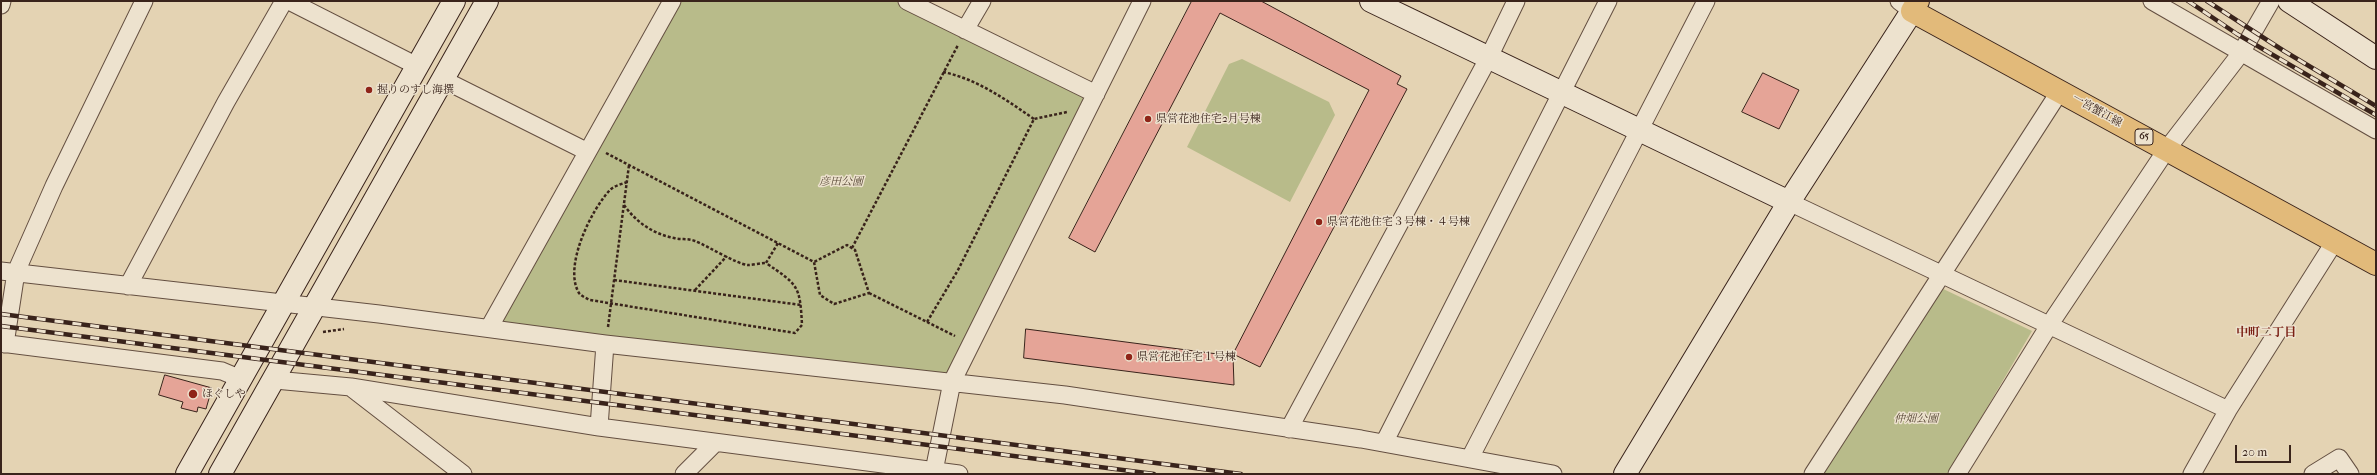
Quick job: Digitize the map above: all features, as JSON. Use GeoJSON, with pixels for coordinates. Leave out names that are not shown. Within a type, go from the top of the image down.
{"type":"FeatureCollection","features":[{"type":"Feature","properties":{"kind":"main road","name":"一宮蟹江線"},"geometry":{"type":"LineString","coordinates":[[1910,4],[2060,91],[2376,264]]}},
{"type":"Feature","properties":{"kind":"street"},"geometry":{"type":"LineString","coordinates":[[144,1],[54,186],[9,272],[3,344],[222,371],[241,379]]}},
{"type":"Feature","properties":{"kind":"street"},"geometry":{"type":"LineString","coordinates":[[128,286],[215,123],[284,1]]}},
{"type":"Feature","properties":{"kind":"street"},"geometry":{"type":"LineString","coordinates":[[289,1],[417,66]]}},
{"type":"Feature","properties":{"kind":"street"},"geometry":{"type":"LineString","coordinates":[[187,474],[454,1]]}},
{"type":"Feature","properties":{"kind":"street"},"geometry":{"type":"LineString","coordinates":[[220,474],[275,380],[313,308],[487,1]]}},
{"type":"Feature","properties":{"kind":"street"},"geometry":{"type":"LineString","coordinates":[[489,328],[588,148],[672,1]]}},
{"type":"Feature","properties":{"kind":"street"},"geometry":{"type":"LineString","coordinates":[[906,1],[965,30],[1092,101]]}},
{"type":"Feature","properties":{"kind":"street"},"geometry":{"type":"LineString","coordinates":[[965,30],[982,1]]}},
{"type":"Feature","properties":{"kind":"street"},"geometry":{"type":"LineString","coordinates":[[934,471],[952,382],[1142,1]]}},
{"type":"Feature","properties":{"kind":"street"},"geometry":{"type":"LineString","coordinates":[[1371,1],[1789,202],[2050,324],[2228,410]]}},
{"type":"Feature","properties":{"kind":"street"},"geometry":{"type":"LineString","coordinates":[[1289,429],[1489,57],[1516,1]]}},
{"type":"Feature","properties":{"kind":"street"},"geometry":{"type":"LineString","coordinates":[[1384,443],[1608,1]]}},
{"type":"Feature","properties":{"kind":"street"},"geometry":{"type":"LineString","coordinates":[[1470,458],[1706,1]]}},
{"type":"Feature","properties":{"kind":"street"},"geometry":{"type":"LineString","coordinates":[[2152,1],[2376,130]]}},
{"type":"Feature","properties":{"kind":"street"},"geometry":{"type":"LineString","coordinates":[[1957,474],[2050,324],[2167,149],[2241,52],[2271,1]]}},
{"type":"Feature","properties":{"kind":"street"},"geometry":{"type":"LineString","coordinates":[[2289,1],[2376,58]]}},
{"type":"Feature","properties":{"kind":"street"},"geometry":{"type":"LineString","coordinates":[[1625,474],[1910,4]]}},
{"type":"Feature","properties":{"kind":"street"},"geometry":{"type":"LineString","coordinates":[[442,79],[588,148]]}},
{"type":"Feature","properties":{"kind":"street"},"geometry":{"type":"LineString","coordinates":[[1813,474],[2060,91]]}},
{"type":"Feature","properties":{"kind":"street"},"geometry":{"type":"LineString","coordinates":[[2192,474],[2228,410],[2335,241]]}},
{"type":"Feature","properties":{"kind":"street"},"geometry":{"type":"LineString","coordinates":[[9,272],[489,328],[605,344],[1066,395],[1384,443],[1553,474]]}},
{"type":"Feature","properties":{"kind":"street"},"geometry":{"type":"LineString","coordinates":[[598,428],[605,344]]}},
{"type":"Feature","properties":{"kind":"street"},"geometry":{"type":"LineString","coordinates":[[275,380],[351,387],[598,428],[959,474]]}},
{"type":"Feature","properties":{"kind":"street"},"geometry":{"type":"LineString","coordinates":[[351,387],[463,474]]}},
{"type":"Feature","properties":{"kind":"street"},"geometry":{"type":"LineString","coordinates":[[684,474],[715,443]]}},
{"type":"Feature","properties":{"kind":"street"},"geometry":{"type":"LineString","coordinates":[[2313,474],[2339,458],[2350,474]]}},
{"type":"Feature","properties":{"kind":"path"},"geometry":{"type":"LineString","coordinates":[[852,248],[965,30]]}},
{"type":"Feature","properties":{"kind":"path"},"geometry":{"type":"LineString","coordinates":[[943,72],[963,76],[999,95],[1034,119]]}},
{"type":"Feature","properties":{"kind":"path"},"geometry":{"type":"LineString","coordinates":[[927,322],[958,270],[1034,119],[1092,101]]}},
{"type":"Feature","properties":{"kind":"path"},"geometry":{"type":"LineString","coordinates":[[588,148],[629,165],[814,262]]}},
{"type":"Feature","properties":{"kind":"path"},"geometry":{"type":"LineString","coordinates":[[605,344],[629,165]]}},
{"type":"Feature","properties":{"kind":"path"},"geometry":{"type":"LineString","coordinates":[[624,204],[635,219],[658,234],[674,238],[693,240],[747,265],[766,262],[797,287],[801,305],[802,325],[795,333],[611,304],[590,300],[580,295],[575,282],[577,252],[586,228],[611,189],[627,182]]}},
{"type":"Feature","properties":{"kind":"path"},"geometry":{"type":"LineString","coordinates":[[766,262],[778,243]]}},
{"type":"Feature","properties":{"kind":"path"},"geometry":{"type":"LineString","coordinates":[[814,262],[847,246],[852,248],[855,250],[869,293]]}},
{"type":"Feature","properties":{"kind":"path"},"geometry":{"type":"LineString","coordinates":[[695,290],[726,256]]}},
{"type":"Feature","properties":{"kind":"path"},"geometry":{"type":"LineString","coordinates":[[814,262],[820,295],[834,304],[869,293],[971,344]]}},
{"type":"Feature","properties":{"kind":"path"},"geometry":{"type":"LineString","coordinates":[[614,280],[801,305]]}},
{"type":"Feature","properties":{"kind":"path"},"geometry":{"type":"LineString","coordinates":[[321,332],[344,329],[353,312]]}},
{"type":"Feature","properties":{"kind":"green space","name":"彦田公園"},"geometry":{"type":"Polygon","coordinates":[[[677,1],[910,1],[1092,95],[967,339],[957,352],[949,374],[496,324],[677,1]]]}},
{"type":"Feature","properties":{"kind":"green space"},"geometry":{"type":"Polygon","coordinates":[[[1242,59],[1329,102],[1335,115],[1290,202],[1187,147],[1229,64],[1242,59]]]}},
{"type":"Feature","properties":{"kind":"green space","name":"仲畑公園"},"geometry":{"type":"Polygon","coordinates":[[[1939,287],[2032,331],[1948,474],[1812,474],[1939,287]]]}},
{"type":"Feature","properties":{"kind":"building","name":"県営花池住宅３号棟・４号棟"},"geometry":{"type":"Polygon","coordinates":[[[1192,1],[1261,1],[1401,76],[1397,84],[1407,89],[1260,367],[1233,354],[1369,90],[1220,13],[1095,252],[1069,238],[1192,1]]]}},
{"type":"Feature","properties":{"kind":"building"},"geometry":{"type":"Polygon","coordinates":[[[1763,73],[1799,90],[1779,129],[1742,112],[1763,73]]]}},
{"type":"Feature","properties":{"kind":"building","name":"県営花池住宅１号棟"},"geometry":{"type":"Polygon","coordinates":[[[1026,329],[1233,356],[1234,385],[1024,358],[1026,329]]]}},
{"type":"Feature","properties":{"kind":"building"},"geometry":{"type":"Polygon","coordinates":[[[165,375],[212,388],[206,409],[198,407],[197,412],[181,408],[183,402],[159,395],[165,375]]]}},
{"type":"Feature","properties":{"kind":"railway"},"geometry":{"type":"LineString","coordinates":[[2188,1],[2237,34],[2376,115]]}},
{"type":"Feature","properties":{"kind":"railway"},"geometry":{"type":"LineString","coordinates":[[2207,1],[2284,51],[2376,106]]}},
{"type":"Feature","properties":{"kind":"railway"},"geometry":{"type":"LineString","coordinates":[[1,314],[1241,474]]}},
{"type":"Feature","properties":{"kind":"railway"},"geometry":{"type":"LineString","coordinates":[[1,326],[1154,474]]}},
{"type":"Feature","properties":{"kind":"place","name":"握りのすし海撰"},"geometry":{"type":"Point","coordinates":[369,90]}},
{"type":"Feature","properties":{"kind":"place","name":"県営花池住宅2月号棟"},"geometry":{"type":"Point","coordinates":[1148,119]}},
{"type":"Feature","properties":{"kind":"place","name":"県営花池住宅３号棟・４号棟"},"geometry":{"type":"Point","coordinates":[1319,222]}},
{"type":"Feature","properties":{"kind":"place","name":"県営花池住宅１号棟"},"geometry":{"type":"Point","coordinates":[1129,357]}},
{"type":"Feature","properties":{"kind":"place","name":"ほぐしや"},"geometry":{"type":"Point","coordinates":[193,394]}},
{"type":"Feature","properties":{"kind":"district","name":"中町二丁目"},"geometry":{"type":"Point","coordinates":[2266,333]}}]}
